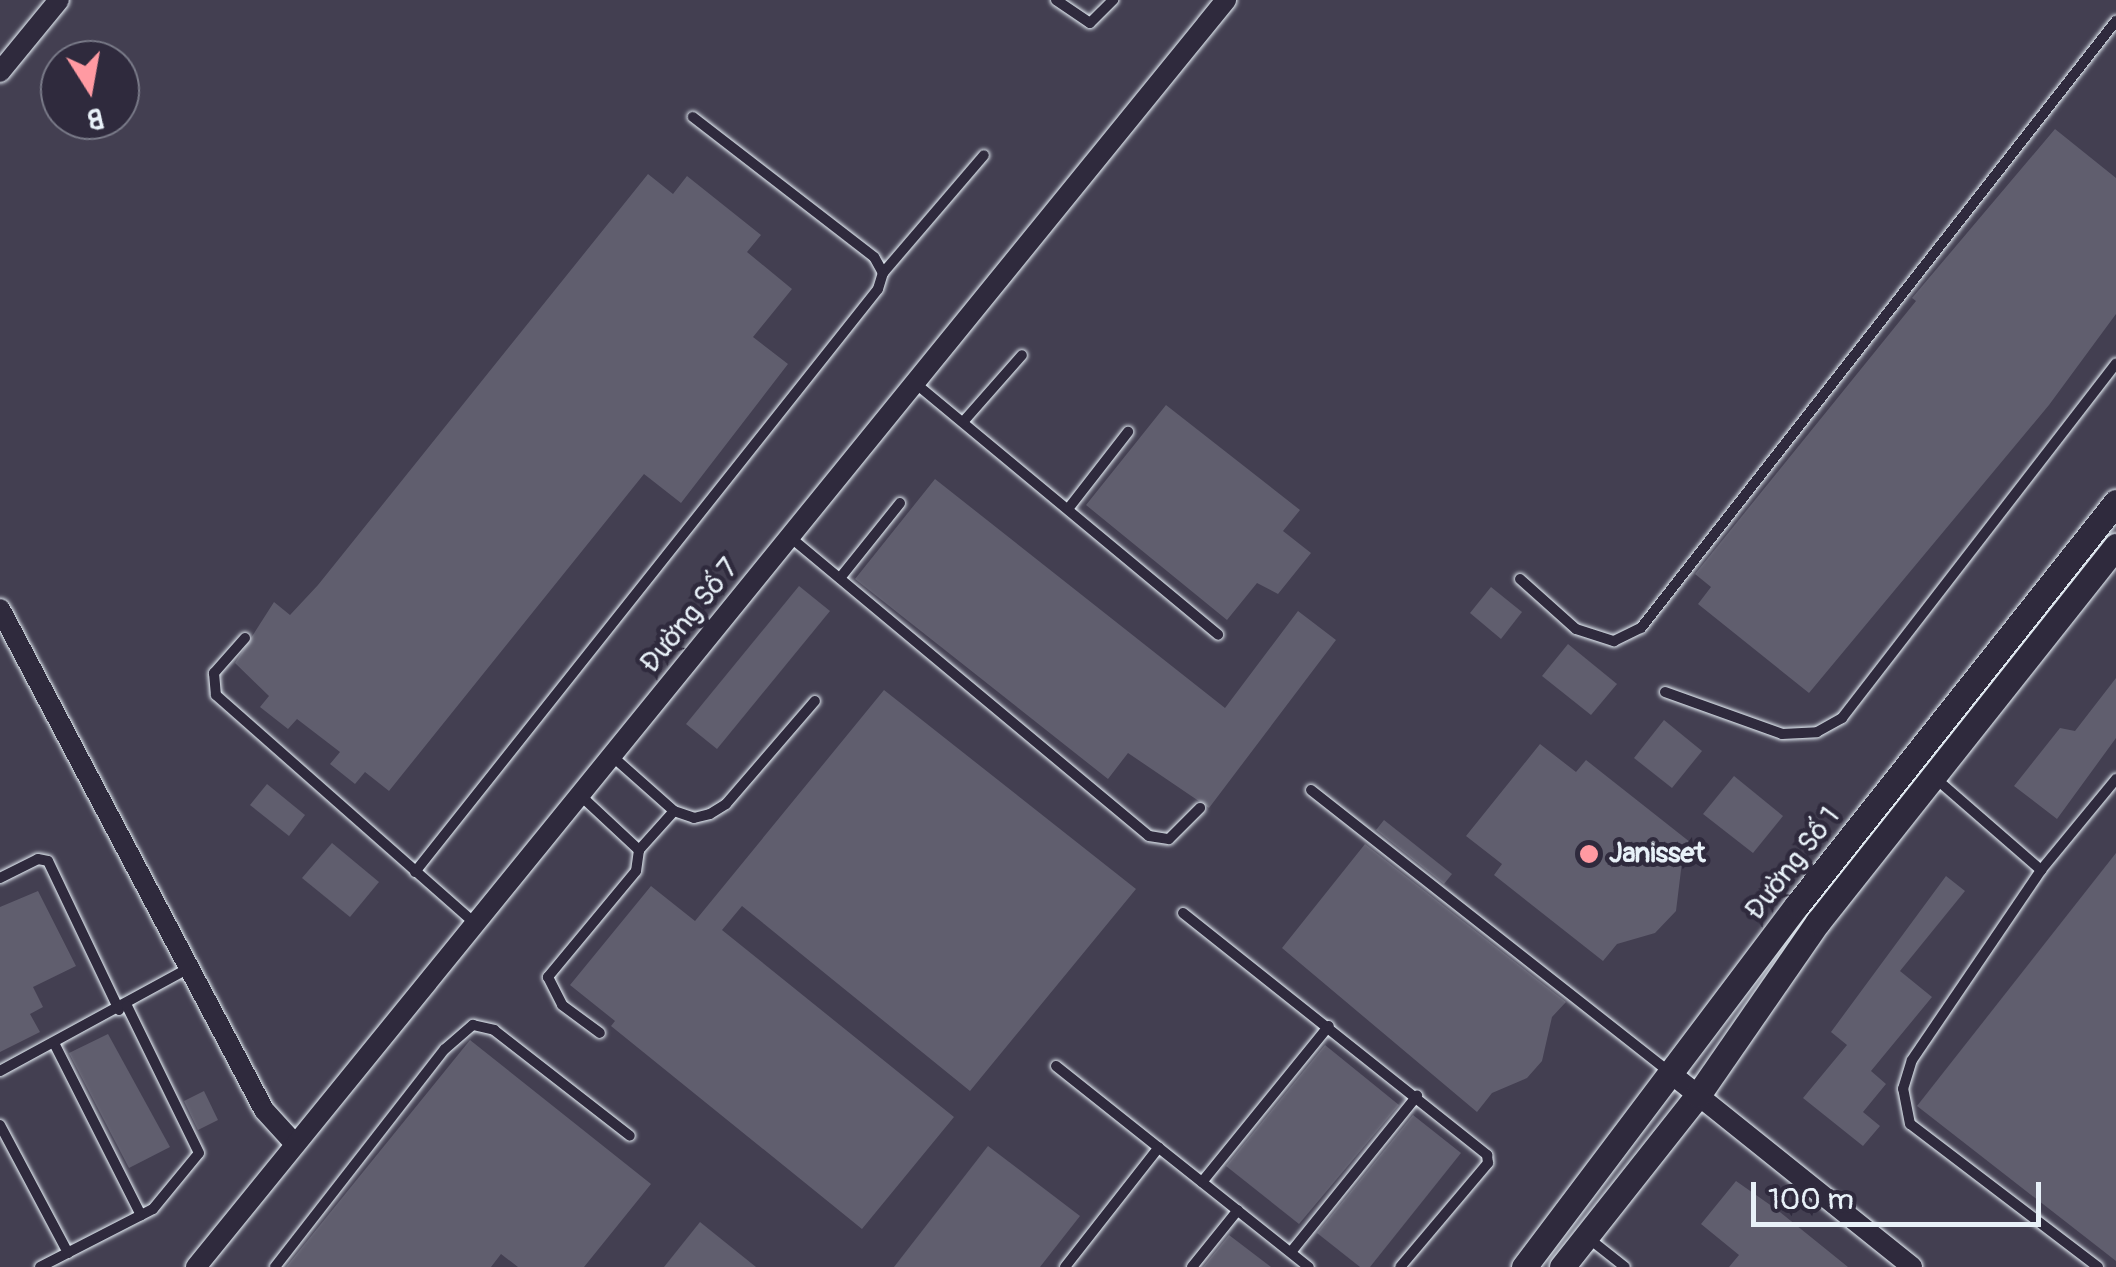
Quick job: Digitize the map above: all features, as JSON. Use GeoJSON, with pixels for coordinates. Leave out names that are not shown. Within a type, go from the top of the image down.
{"type":"FeatureCollection","features":[{"type":"Feature","properties":{"kind":"street"},"geometry":{"type":"LineString","coordinates":[[0,72],[58,0]]}},
{"type":"Feature","properties":{"kind":"street","name":"Đường Số 7"},"geometry":{"type":"LineString","coordinates":[[196,1267],[1226,0]]}},
{"type":"Feature","properties":{"kind":"street","name":"Đường Số 1"},"geometry":{"type":"LineString","coordinates":[[1524,1267],[1674,1076],[1797,905],[2116,502]]}},
{"type":"Feature","properties":{"kind":"street","name":"Đường Số 1"},"geometry":{"type":"LineString","coordinates":[[1562,1267],[1698,1095],[1818,922],[2116,546]]}},
{"type":"Feature","properties":{"kind":"street"},"geometry":{"type":"LineString","coordinates":[[0,609],[264,1110],[295,1144]]}},
{"type":"Feature","properties":{"kind":"street"},"geometry":{"type":"LineString","coordinates":[[1674,1076],[1912,1267]]}},
{"type":"Feature","properties":{"kind":"lane"},"geometry":{"type":"LineString","coordinates":[[1056,0],[1090,23],[1113,0]]}},
{"type":"Feature","properties":{"kind":"lane"},"geometry":{"type":"LineString","coordinates":[[1520,579],[1576,629],[1614,640],[1642,628],[2116,21]]}},
{"type":"Feature","properties":{"kind":"lane"},"geometry":{"type":"LineString","coordinates":[[693,117],[874,257],[883,273]]}},
{"type":"Feature","properties":{"kind":"lane"},"geometry":{"type":"LineString","coordinates":[[415,872],[878,288],[883,273],[984,154]]}},
{"type":"Feature","properties":{"kind":"lane"},"geometry":{"type":"LineString","coordinates":[[963,422],[1022,355]]}},
{"type":"Feature","properties":{"kind":"lane"},"geometry":{"type":"LineString","coordinates":[[1666,692],[1782,734],[1817,732],[1842,718],[2116,363]]}},
{"type":"Feature","properties":{"kind":"lane"},"geometry":{"type":"LineString","coordinates":[[916,383],[1218,635]]}},
{"type":"Feature","properties":{"kind":"lane"},"geometry":{"type":"LineString","coordinates":[[1068,509],[1128,432]]}},
{"type":"Feature","properties":{"kind":"lane"},"geometry":{"type":"LineString","coordinates":[[840,578],[900,503]]}},
{"type":"Feature","properties":{"kind":"lane"},"geometry":{"type":"LineString","coordinates":[[790,537],[1149,836],[1169,839],[1200,808]]}},
{"type":"Feature","properties":{"kind":"lane"},"geometry":{"type":"LineString","coordinates":[[245,638],[214,673],[216,695],[475,923]]}},
{"type":"Feature","properties":{"kind":"lane"},"geometry":{"type":"LineString","coordinates":[[611,756],[674,811],[694,818],[726,804],[815,700]]}},
{"type":"Feature","properties":{"kind":"lane"},"geometry":{"type":"LineString","coordinates":[[1934,777],[2041,870]]}},
{"type":"Feature","properties":{"kind":"lane"},"geometry":{"type":"LineString","coordinates":[[2098,1267],[1910,1124],[1903,1089],[1912,1060],[2041,870],[2116,779]]}},
{"type":"Feature","properties":{"kind":"lane"},"geometry":{"type":"LineString","coordinates":[[1311,790],[1674,1076]]}},
{"type":"Feature","properties":{"kind":"lane"},"geometry":{"type":"LineString","coordinates":[[580,795],[639,850]]}},
{"type":"Feature","properties":{"kind":"lane"},"geometry":{"type":"LineString","coordinates":[[600,1032],[562,1005],[548,978],[636,871],[639,850],[674,811]]}},
{"type":"Feature","properties":{"kind":"lane"},"geometry":{"type":"LineString","coordinates":[[0,878],[38,859],[48,861],[198,1147],[142,1215],[40,1267]]}},
{"type":"Feature","properties":{"kind":"lane"},"geometry":{"type":"LineString","coordinates":[[1183,914],[1482,1149],[1488,1162],[1400,1267]]}},
{"type":"Feature","properties":{"kind":"lane"},"geometry":{"type":"LineString","coordinates":[[0,1071],[123,1008],[189,968]]}},
{"type":"Feature","properties":{"kind":"lane"},"geometry":{"type":"LineString","coordinates":[[275,1267],[445,1049],[474,1025],[494,1030],[630,1136]]}},
{"type":"Feature","properties":{"kind":"lane"},"geometry":{"type":"LineString","coordinates":[[1202,1182],[1329,1026]]}},
{"type":"Feature","properties":{"kind":"lane"},"geometry":{"type":"LineString","coordinates":[[54,1043],[142,1215]]}},
{"type":"Feature","properties":{"kind":"lane"},"geometry":{"type":"LineString","coordinates":[[1056,1066],[1309,1267]]}},
{"type":"Feature","properties":{"kind":"lane"},"geometry":{"type":"LineString","coordinates":[[1291,1252],[1417,1096]]}},
{"type":"Feature","properties":{"kind":"lane"},"geometry":{"type":"LineString","coordinates":[[0,1124],[68,1252]]}},
{"type":"Feature","properties":{"kind":"lane"},"geometry":{"type":"LineString","coordinates":[[1064,1267],[1159,1148]]}},
{"type":"Feature","properties":{"kind":"lane"},"geometry":{"type":"LineString","coordinates":[[1192,1267],[1238,1210]]}},
{"type":"Feature","properties":{"kind":"lane"},"geometry":{"type":"LineString","coordinates":[[1586,1236],[1625,1267]]}},
{"type":"Feature","properties":{"kind":"shaded area"},"geometry":{"type":"Polygon","coordinates":[[[0,0],[2116,0],[2116,1267],[0,1267],[0,0]]]}},
{"type":"Feature","properties":{"kind":"building"},"geometry":{"type":"Polygon","coordinates":[[[2055,129],[2116,178],[2116,314],[2049,405],[1809,693],[1698,604],[1711,587],[1695,574],[1916,301],[1912,298],[2055,129]]]}},
{"type":"Feature","properties":{"kind":"building"},"geometry":{"type":"Polygon","coordinates":[[[648,174],[673,194],[687,176],[761,235],[747,252],[792,289],[753,337],[788,364],[681,503],[644,474],[389,791],[365,772],[355,784],[330,764],[340,752],[297,719],[288,729],[260,707],[269,696],[235,663],[274,602],[290,615],[318,585],[648,174]]]}},
{"type":"Feature","properties":{"kind":"building"},"geometry":{"type":"Polygon","coordinates":[[[1166,405],[1300,510],[1283,531],[1311,553],[1278,594],[1257,583],[1227,620],[1086,505],[1166,405]]]}},
{"type":"Feature","properties":{"kind":"building"},"geometry":{"type":"Polygon","coordinates":[[[935,479],[1225,708],[1298,611],[1336,640],[1209,808],[1128,753],[1108,779],[855,579],[935,479]]]}},
{"type":"Feature","properties":{"kind":"building"},"geometry":{"type":"Polygon","coordinates":[[[799,586],[830,611],[717,749],[686,724],[799,586]]]}},
{"type":"Feature","properties":{"kind":"building"},"geometry":{"type":"Polygon","coordinates":[[[1491,587],[1522,612],[1501,639],[1470,613],[1491,587]]]}},
{"type":"Feature","properties":{"kind":"building"},"geometry":{"type":"Polygon","coordinates":[[[1568,644],[1617,684],[1591,715],[1542,676],[1568,644]]]}},
{"type":"Feature","properties":{"kind":"building"},"geometry":{"type":"Polygon","coordinates":[[[2116,678],[2116,738],[2057,819],[2014,786],[2060,728],[2075,731],[2116,678]]]}},
{"type":"Feature","properties":{"kind":"building"},"geometry":{"type":"Polygon","coordinates":[[[884,690],[1136,889],[970,1091],[742,906],[722,930],[954,1117],[862,1229],[611,1026],[615,1021],[570,985],[651,886],[695,921],[884,690]]]}},
{"type":"Feature","properties":{"kind":"building"},"geometry":{"type":"Polygon","coordinates":[[[1664,720],[1702,751],[1672,788],[1634,758],[1664,720]]]}},
{"type":"Feature","properties":{"kind":"building","name":"Janisset"},"geometry":{"type":"Polygon","coordinates":[[[1540,744],[1576,772],[1586,760],[1695,846],[1682,862],[1676,911],[1655,933],[1617,944],[1603,961],[1494,875],[1502,864],[1466,836],[1540,744]]]}},
{"type":"Feature","properties":{"kind":"building"},"geometry":{"type":"Polygon","coordinates":[[[1734,776],[1783,816],[1753,853],[1703,814],[1734,776]]]}},
{"type":"Feature","properties":{"kind":"building"},"geometry":{"type":"Polygon","coordinates":[[[267,784],[305,815],[289,836],[250,805],[267,784]]]}},
{"type":"Feature","properties":{"kind":"building"},"geometry":{"type":"Polygon","coordinates":[[[1384,820],[1452,874],[1444,884],[1376,830],[1384,820]]]}},
{"type":"Feature","properties":{"kind":"building"},"geometry":{"type":"Polygon","coordinates":[[[332,843],[379,882],[350,917],[302,878],[332,843]]]}},
{"type":"Feature","properties":{"kind":"building"},"geometry":{"type":"Polygon","coordinates":[[[1365,844],[1566,1002],[1552,1017],[1542,1061],[1527,1078],[1492,1093],[1477,1112],[1282,948],[1365,844]]]}},
{"type":"Feature","properties":{"kind":"building"},"geometry":{"type":"Polygon","coordinates":[[[2116,853],[2116,1261],[1917,1106],[2116,853]]]}},
{"type":"Feature","properties":{"kind":"building"},"geometry":{"type":"Polygon","coordinates":[[[1946,876],[1965,891],[1900,971],[1932,997],[1871,1071],[1886,1084],[1863,1112],[1880,1126],[1863,1146],[1803,1098],[1847,1045],[1831,1032],[1946,876]]]}},
{"type":"Feature","properties":{"kind":"building"},"geometry":{"type":"Polygon","coordinates":[[[38,891],[76,966],[33,987],[43,1007],[30,1014],[40,1032],[0,1052],[0,907],[38,891]]]}},
{"type":"Feature","properties":{"kind":"building"},"geometry":{"type":"Polygon","coordinates":[[[108,1034],[170,1147],[129,1168],[69,1053],[108,1034]]]}},
{"type":"Feature","properties":{"kind":"building"},"geometry":{"type":"Polygon","coordinates":[[[470,1040],[651,1184],[584,1267],[518,1267],[501,1254],[491,1267],[286,1267],[470,1040]]]}},
{"type":"Feature","properties":{"kind":"building"},"geometry":{"type":"Polygon","coordinates":[[[1325,1045],[1399,1105],[1299,1224],[1226,1166],[1325,1045]]]}},
{"type":"Feature","properties":{"kind":"building"},"geometry":{"type":"Polygon","coordinates":[[[204,1091],[218,1120],[198,1130],[184,1101],[204,1091]]]}},
{"type":"Feature","properties":{"kind":"building"},"geometry":{"type":"Polygon","coordinates":[[[1413,1115],[1461,1153],[1370,1267],[1360,1267],[1317,1233],[1413,1115]]]}},
{"type":"Feature","properties":{"kind":"building"},"geometry":{"type":"Polygon","coordinates":[[[988,1146],[1080,1216],[1040,1267],[894,1267],[988,1146]]]}},
{"type":"Feature","properties":{"kind":"building"},"geometry":{"type":"Polygon","coordinates":[[[1736,1181],[1848,1267],[1729,1267],[1739,1255],[1701,1224],[1736,1181]]]}},
{"type":"Feature","properties":{"kind":"building"},"geometry":{"type":"Polygon","coordinates":[[[700,1222],[756,1267],[664,1267],[700,1222]]]}},
{"type":"Feature","properties":{"kind":"building"},"geometry":{"type":"Polygon","coordinates":[[[1229,1235],[1271,1267],[1203,1267],[1229,1235]]]}},
{"type":"Feature","properties":{"kind":"place","name":"Janisset"},"geometry":{"type":"Point","coordinates":[1589,854]}}]}
